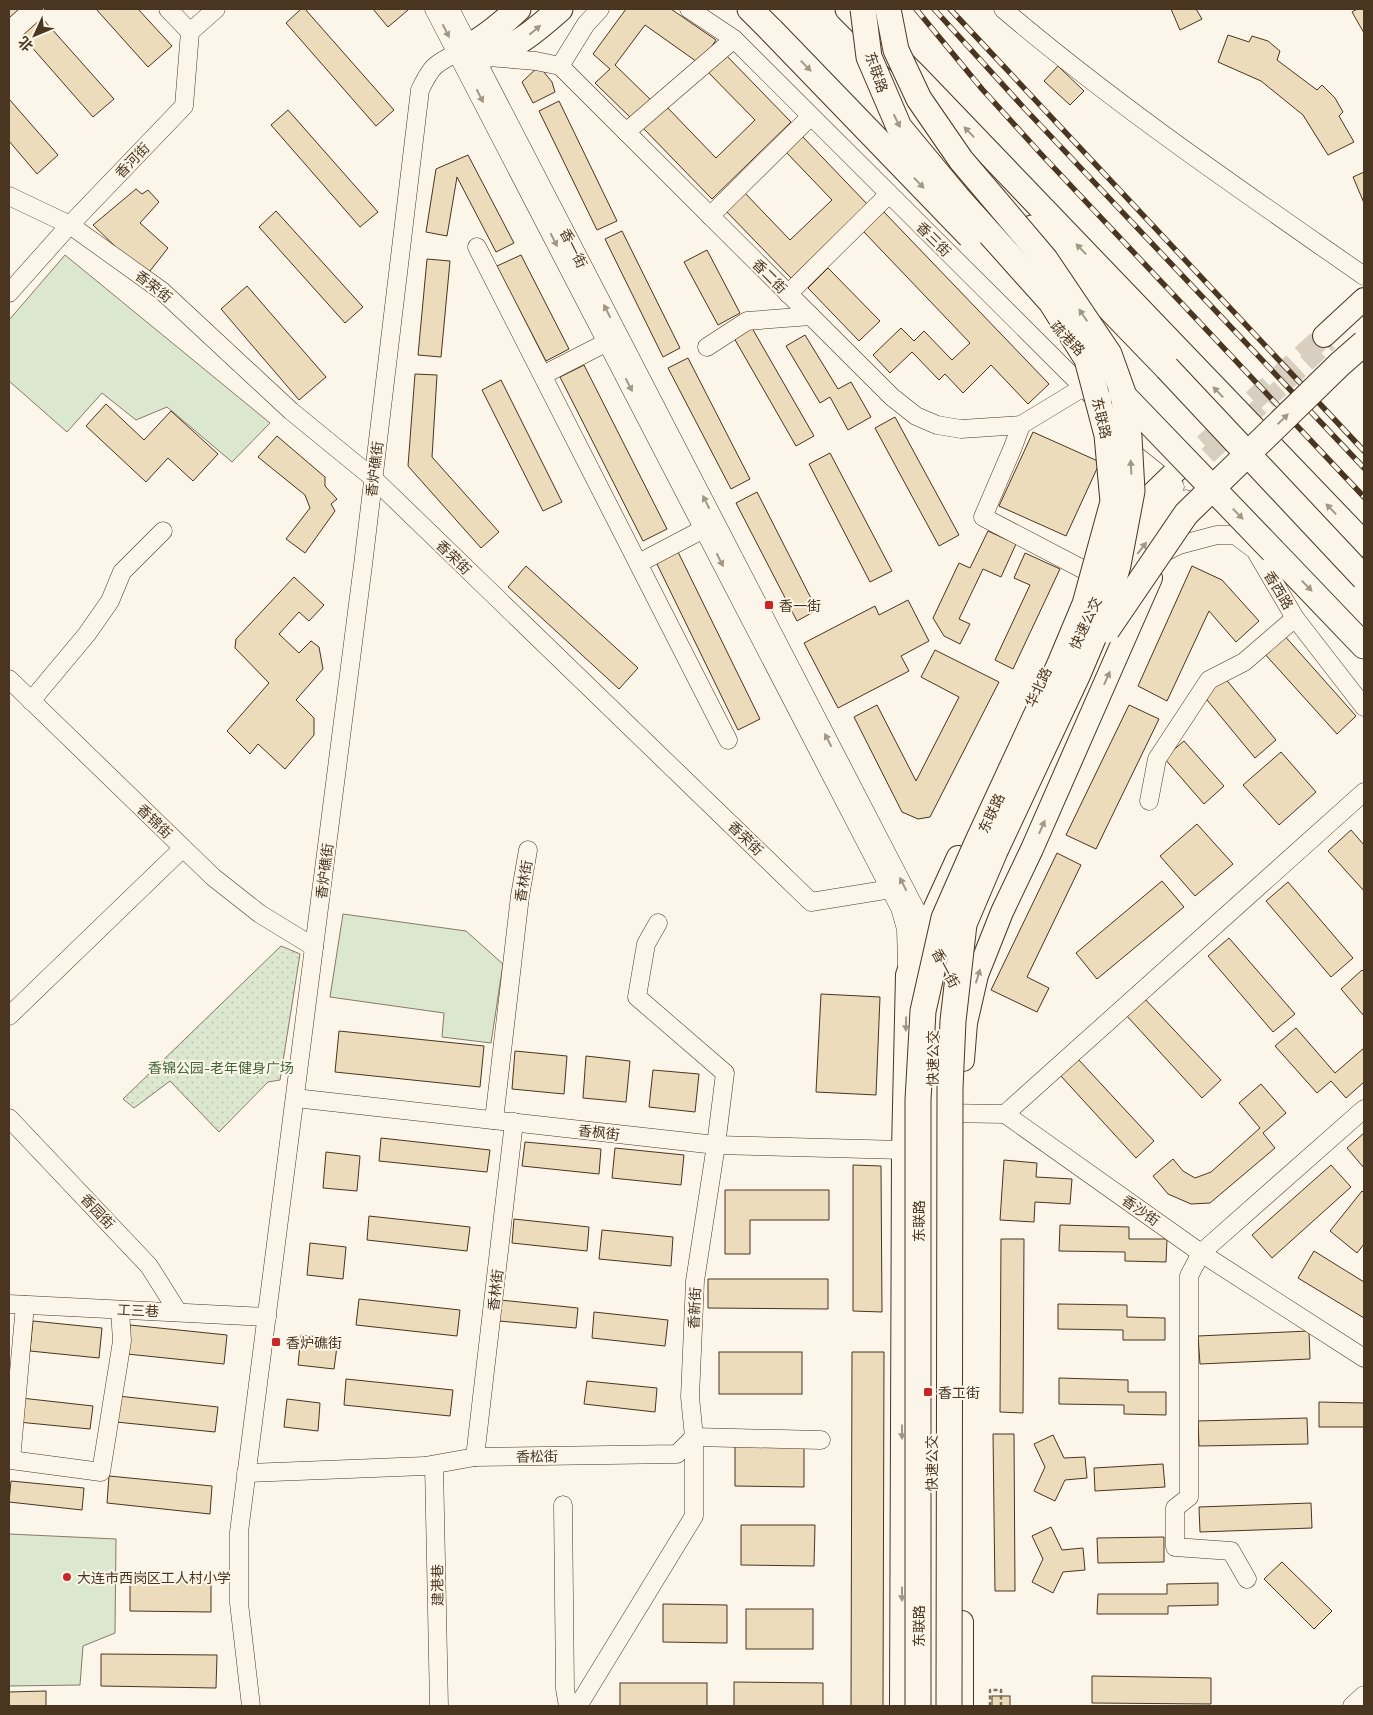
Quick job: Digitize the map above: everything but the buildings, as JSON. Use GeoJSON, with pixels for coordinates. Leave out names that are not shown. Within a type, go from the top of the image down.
{"type":"FeatureCollection","features":[{"type":"Feature","properties":{"kind":"highway"},"geometry":{"type":"LineString","coordinates":[[467,52],[518,9]]}},
{"type":"Feature","properties":{"kind":"highway"},"geometry":{"type":"LineString","coordinates":[[467,52],[497,52],[511,46],[529,35],[560,9]]}},
{"type":"Feature","properties":{"kind":"highway","name":"疏港路"},"geometry":{"type":"LineString","coordinates":[[750,9],[1364,646]]}},
{"type":"Feature","properties":{"kind":"highway"},"geometry":{"type":"LineString","coordinates":[[833,9],[918,78]]}},
{"type":"Feature","properties":{"kind":"highway"},"geometry":{"type":"LineString","coordinates":[[848,9],[918,78],[1364,544]]}},
{"type":"Feature","properties":{"kind":"highway","name":"东联路"},"geometry":{"type":"LineString","coordinates":[[863,9],[869,57],[899,127],[957,197],[1051,302],[1087,358],[1108,435],[1113,502],[1085,604],[1060,666],[944,918],[923,1011],[918,1100],[918,1706]]}},
{"type":"Feature","properties":{"kind":"highway","name":"东联路"},"geometry":{"type":"LineString","coordinates":[[888,9],[896,50],[919,99],[961,160],[1045,258],[1109,354],[1123,393],[1129,437],[1132,490],[1118,565],[1105,610],[1078,674],[995,851],[964,924],[953,1021],[950,1088],[949,1706]]}},
{"type":"Feature","properties":{"kind":"highway"},"geometry":{"type":"LineString","coordinates":[[946,138],[1167,368],[1364,578]]}},
{"type":"Feature","properties":{"kind":"highway"},"geometry":{"type":"LineString","coordinates":[[1078,674],[1186,514],[1364,343]]}},
{"type":"Feature","properties":{"kind":"main road"},"geometry":{"type":"LineString","coordinates":[[1327,339],[1364,299]]}},
{"type":"Feature","properties":{"kind":"main road"},"geometry":{"type":"LineString","coordinates":[[962,1706],[962,1113],[966,1023],[977,975],[1002,912],[1032,849],[1144,593],[1165,552],[1194,483]]}},
{"type":"Feature","properties":{"kind":"main road","name":"华北路"},"geometry":{"type":"LineString","coordinates":[[902,1706],[904,1111],[907,975],[916,949],[1090,573],[1120,525],[1194,483]]}},
{"type":"Feature","properties":{"kind":"street"},"geometry":{"type":"LineString","coordinates":[[168,9],[190,32],[216,9]]}},
{"type":"Feature","properties":{"kind":"street","name":"香一街"},"geometry":{"type":"LineString","coordinates":[[434,9],[467,52]]}},
{"type":"Feature","properties":{"kind":"street","name":"香一街"},"geometry":{"type":"LineString","coordinates":[[450,9],[467,52],[613,339],[710,526],[962,998],[966,1023]]}},
{"type":"Feature","properties":{"kind":"street"},"geometry":{"type":"LineString","coordinates":[[467,52],[560,66],[586,24],[600,9]]}},
{"type":"Feature","properties":{"kind":"street","name":"香三街"},"geometry":{"type":"LineString","coordinates":[[689,9],[734,39],[1082,388],[1194,483]]}},
{"type":"Feature","properties":{"kind":"street"},"geometry":{"type":"LineString","coordinates":[[1002,9],[1130,112],[1364,276]]}},
{"type":"Feature","properties":{"kind":"street","name":"香河街"},"geometry":{"type":"LineString","coordinates":[[9,293],[70,225],[184,106],[190,32]]}},
{"type":"Feature","properties":{"kind":"street"},"geometry":{"type":"LineString","coordinates":[[626,132],[734,39]]}},
{"type":"Feature","properties":{"kind":"street","name":"香炉礁街"},"geometry":{"type":"LineString","coordinates":[[252,1706],[238,1603],[239,1532],[363,565],[420,90],[428,72],[441,61],[467,52]]}},
{"type":"Feature","properties":{"kind":"street","name":"香二街"},"geometry":{"type":"LineString","coordinates":[[560,66],[892,397],[916,416],[937,426],[961,429],[1021,425],[1082,388]]}},
{"type":"Feature","properties":{"kind":"street"},"geometry":{"type":"LineString","coordinates":[[710,216],[811,116]]}},
{"type":"Feature","properties":{"kind":"street"},"geometry":{"type":"LineString","coordinates":[[788,294],[889,194]]}},
{"type":"Feature","properties":{"kind":"street","name":"香荣街"},"geometry":{"type":"LineString","coordinates":[[9,196],[70,225],[162,291],[291,411],[372,478],[811,902],[891,889]]}},
{"type":"Feature","properties":{"kind":"street"},"geometry":{"type":"LineString","coordinates":[[477,247],[728,740]]}},
{"type":"Feature","properties":{"kind":"street"},"geometry":{"type":"LineString","coordinates":[[1327,339],[1364,308]]}},
{"type":"Feature","properties":{"kind":"street"},"geometry":{"type":"LineString","coordinates":[[707,347],[747,321],[811,316]]}},
{"type":"Feature","properties":{"kind":"street"},"geometry":{"type":"LineString","coordinates":[[1352,361],[1364,334]]}},
{"type":"Feature","properties":{"kind":"street"},"geometry":{"type":"LineString","coordinates":[[543,375],[613,339]]}},
{"type":"Feature","properties":{"kind":"street"},"geometry":{"type":"LineString","coordinates":[[1021,425],[1014,447],[983,517],[1090,573]]}},
{"type":"Feature","properties":{"kind":"street","name":"快速公交"},"geometry":{"type":"LineString","coordinates":[[930,1706],[935,1113],[938,1032],[946,968],[959,924],[980,870],[1076,664],[1116,586],[1141,549],[1194,483]]}},
{"type":"Feature","properties":{"kind":"street"},"geometry":{"type":"LineString","coordinates":[[639,563],[710,526]]}},
{"type":"Feature","properties":{"kind":"street","name":"香一街"},"geometry":{"type":"LineString","coordinates":[[710,526],[900,908],[906,929],[907,975]]}},
{"type":"Feature","properties":{"kind":"street"},"geometry":{"type":"LineString","coordinates":[[32,701],[87,634],[110,601],[122,572],[163,531]]}},
{"type":"Feature","properties":{"kind":"street","name":"香西路"},"geometry":{"type":"LineString","coordinates":[[1165,552],[1200,538],[1217,535],[1235,535],[1255,550],[1295,618],[1364,706]]}},
{"type":"Feature","properties":{"kind":"street"},"geometry":{"type":"LineString","coordinates":[[1149,802],[1157,759],[1209,680],[1244,662],[1295,618]]}},
{"type":"Feature","properties":{"kind":"street","name":"香锦街"},"geometry":{"type":"LineString","coordinates":[[9,679],[213,877],[260,914],[314,947]]}},
{"type":"Feature","properties":{"kind":"street"},"geometry":{"type":"LineString","coordinates":[[904,1111],[1005,1114],[1364,792]]}},
{"type":"Feature","properties":{"kind":"street"},"geometry":{"type":"LineString","coordinates":[[9,1016],[183,848]]}},
{"type":"Feature","properties":{"kind":"street","name":"香林街"},"geometry":{"type":"LineString","coordinates":[[494,1120],[520,896],[528,850]]}},
{"type":"Feature","properties":{"kind":"street","name":"香新街"},"geometry":{"type":"LineString","coordinates":[[578,1706],[694,1516],[694,1437],[690,1397],[695,1281],[725,1073],[637,997],[646,944],[658,923]]}},
{"type":"Feature","properties":{"kind":"street","name":"香枫街"},"geometry":{"type":"LineString","coordinates":[[295,1098],[716,1145],[904,1150]]}},
{"type":"Feature","properties":{"kind":"street"},"geometry":{"type":"LineString","coordinates":[[1247,1579],[1231,1551],[1175,1547],[1175,1508],[1189,1497],[1190,1276],[1201,1253],[1364,1109]]}},
{"type":"Feature","properties":{"kind":"street","name":"快速公交"},"geometry":{"type":"LineString","coordinates":[[935,1113],[935,1706]]}},
{"type":"Feature","properties":{"kind":"street","name":"香沙街"},"geometry":{"type":"LineString","coordinates":[[1005,1114],[1201,1253],[1364,1358]]}},
{"type":"Feature","properties":{"kind":"street","name":"香园街"},"geometry":{"type":"LineString","coordinates":[[9,1118],[149,1266],[178,1312]]}},
{"type":"Feature","properties":{"kind":"street","name":"香林街"},"geometry":{"type":"LineString","coordinates":[[475,1457],[514,1122]]}},
{"type":"Feature","properties":{"kind":"street"},"geometry":{"type":"LineString","coordinates":[[17,1305],[11,1460],[101,1472],[122,1340],[120,1310]]}},
{"type":"Feature","properties":{"kind":"street","name":"工三巷"},"geometry":{"type":"LineString","coordinates":[[17,1305],[267,1317]]}},
{"type":"Feature","properties":{"kind":"street"},"geometry":{"type":"LineString","coordinates":[[694,1437],[822,1440]]}},
{"type":"Feature","properties":{"kind":"street","name":"香松街"},"geometry":{"type":"LineString","coordinates":[[246,1473],[434,1465],[475,1457],[677,1454],[694,1437]]}},
{"type":"Feature","properties":{"kind":"street","name":"建港巷"},"geometry":{"type":"LineString","coordinates":[[434,1465],[440,1706]]}},
{"type":"Feature","properties":{"kind":"street"},"geometry":{"type":"LineString","coordinates":[[563,1505],[565,1689],[568,1706]]}},
{"type":"Feature","properties":{"kind":"street"},"geometry":{"type":"LineString","coordinates":[[1352,1706],[1364,1695]]}},
{"type":"Feature","properties":{"kind":"path"},"geometry":{"type":"LineString","coordinates":[[990,1706],[990,1690],[1002,1690],[1001,1706]]}},
{"type":"Feature","properties":{"kind":"green space"},"geometry":{"type":"Polygon","coordinates":[[[65,255],[270,423],[232,462],[167,407],[136,420],[102,393],[67,432],[9,381],[9,320],[65,255]]]}},
{"type":"Feature","properties":{"kind":"green space"},"geometry":{"type":"Polygon","coordinates":[[[343,914],[466,931],[503,964],[491,1043],[442,1037],[444,1013],[330,997],[343,914]]]}},
{"type":"Feature","properties":{"kind":"green space","name":"香锦公园-老年健身广场"},"geometry":{"type":"Polygon","coordinates":[[[281,946],[300,954],[280,1080],[268,1082],[219,1132],[170,1081],[134,1108],[123,1099],[281,946]]]}},
{"type":"Feature","properties":{"kind":"green space","name":"大连市西岗区工人村小学"},"geometry":{"type":"Polygon","coordinates":[[[9,1534],[116,1539],[115,1633],[83,1646],[80,1685],[9,1686],[9,1534]]]}},
{"type":"Feature","properties":{"kind":"tunnel"},"geometry":{"type":"LineString","coordinates":[[1180,467],[1324,336]]}},
{"type":"Feature","properties":{"kind":"tunnel"},"geometry":{"type":"LineString","coordinates":[[1188,474],[1329,342]]}},
{"type":"Feature","properties":{"kind":"railway"},"geometry":{"type":"LineString","coordinates":[[916,9],[982,89],[1041,154],[1364,497]]}},
{"type":"Feature","properties":{"kind":"railway"},"geometry":{"type":"LineString","coordinates":[[934,9],[1025,109],[1364,468]]}},
{"type":"Feature","properties":{"kind":"railway"},"geometry":{"type":"LineString","coordinates":[[950,9],[1364,451]]}},
{"type":"Feature","properties":{"kind":"place","name":"香一街"},"geometry":{"type":"Point","coordinates":[769,605]}},
{"type":"Feature","properties":{"kind":"place","name":"香炉礁街"},"geometry":{"type":"Point","coordinates":[276,1342]}},
{"type":"Feature","properties":{"kind":"place","name":"香工街"},"geometry":{"type":"Point","coordinates":[928,1392]}},
{"type":"Feature","properties":{"kind":"place","name":"大连市西岗区工人村小学"},"geometry":{"type":"Point","coordinates":[67,1577]}}]}
